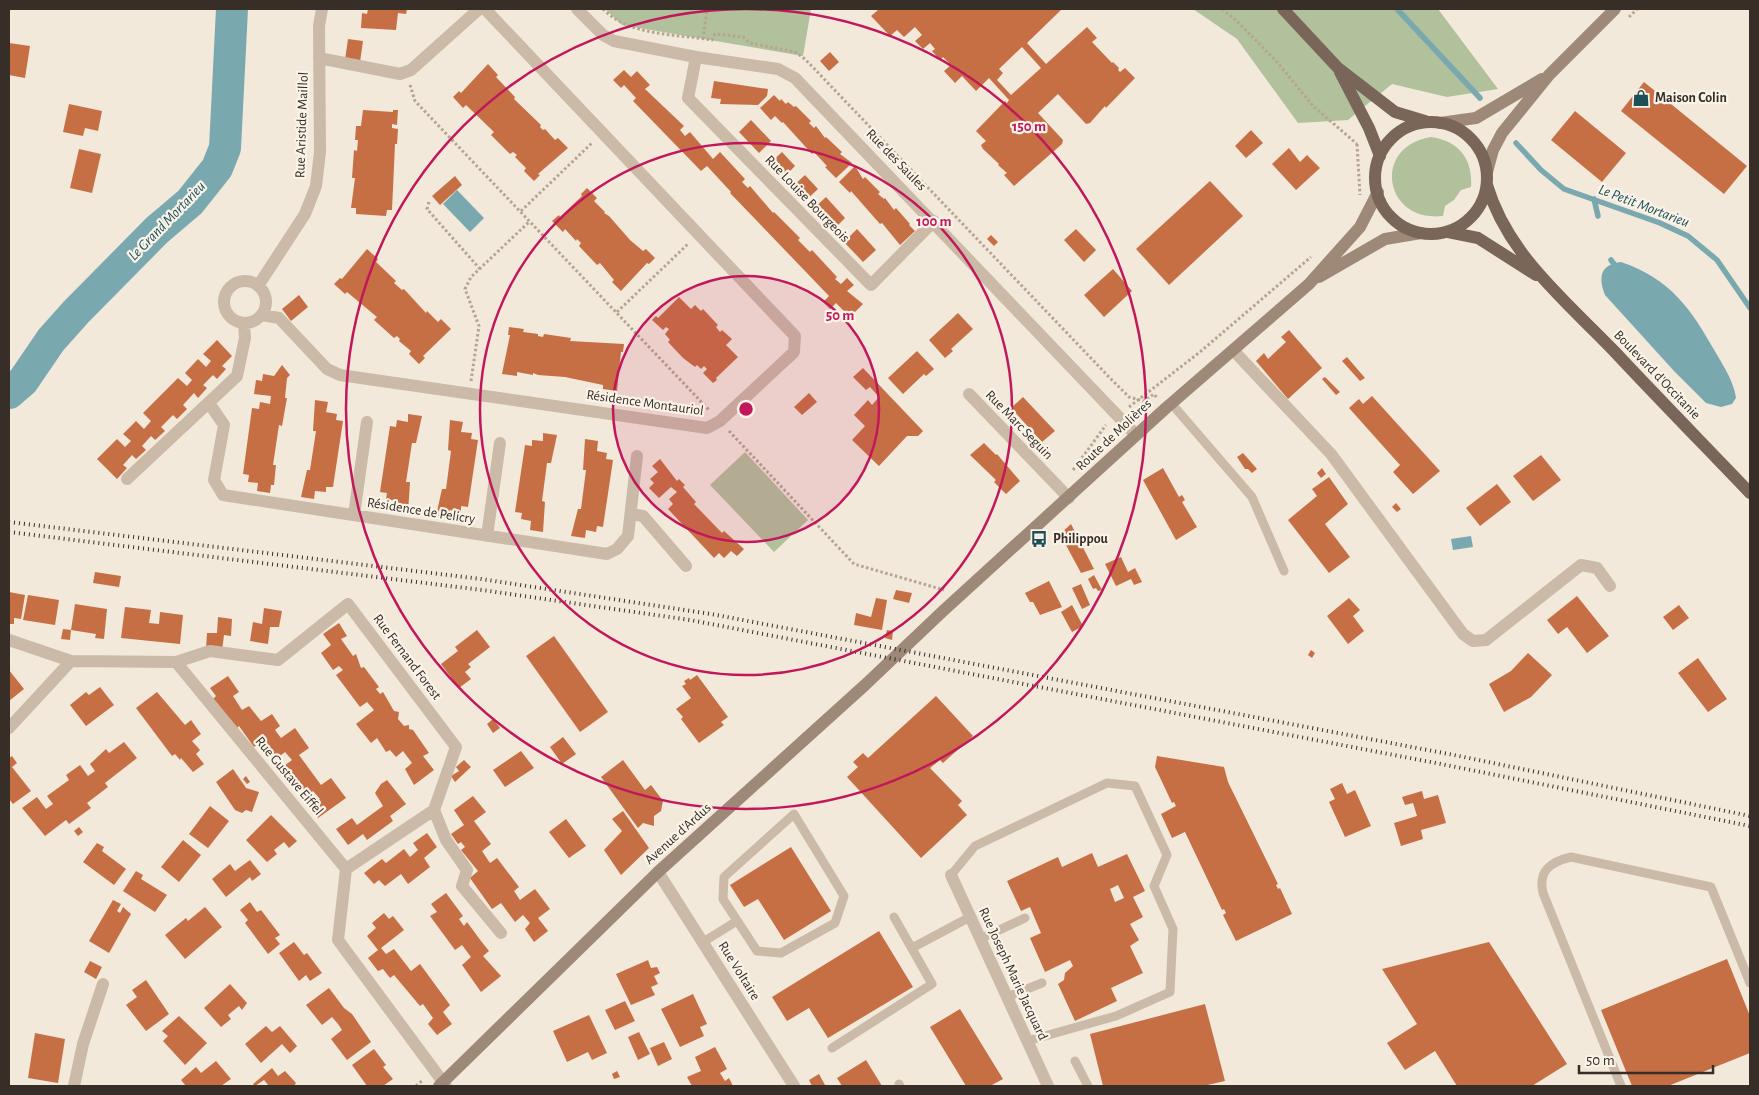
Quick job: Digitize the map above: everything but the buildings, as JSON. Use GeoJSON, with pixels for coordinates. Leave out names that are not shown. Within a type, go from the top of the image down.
{"type":"FeatureCollection","features":[{"type":"Feature","properties":{"kind":"main road"},"geometry":{"type":"LineString","coordinates":[[1283,9],[1338,68],[1395,112],[1463,132],[1479,149],[1487,179]]}},
{"type":"Feature","properties":{"kind":"main road"},"geometry":{"type":"LineString","coordinates":[[1549,75],[1476,118],[1434,122],[1404,129],[1386,145],[1377,167],[1378,192],[1388,213],[1397,222],[1421,233],[1447,232],[1459,227],[1478,209],[1498,140],[1549,75],[1615,9]]}},
{"type":"Feature","properties":{"kind":"main road"},"geometry":{"type":"LineString","coordinates":[[1338,68],[1369,128],[1380,156]]}},
{"type":"Feature","properties":{"kind":"main road","name":"Boulevard d'Occitanie"},"geometry":{"type":"LineString","coordinates":[[1487,179],[1500,219],[1540,278],[1750,493]]}},
{"type":"Feature","properties":{"kind":"main road","name":"Route de Molières"},"geometry":{"type":"LineString","coordinates":[[943,611],[1065,493],[1136,435],[1309,284],[1360,227],[1378,192]]}},
{"type":"Feature","properties":{"kind":"main road","name":"Boulevard d'Occitanie"},"geometry":{"type":"LineString","coordinates":[[1447,232],[1467,234],[1478,238],[1540,278]]}},
{"type":"Feature","properties":{"kind":"main road","name":"Route de Molières"},"geometry":{"type":"LineString","coordinates":[[1309,284],[1385,239],[1421,233]]}},
{"type":"Feature","properties":{"kind":"main road","name":"Avenue d'Ardus"},"geometry":{"type":"LineString","coordinates":[[443,1085],[658,872],[865,686],[943,611]]}},
{"type":"Feature","properties":{"kind":"street","name":"Rue Aristide Maillol"},"geometry":{"type":"LineString","coordinates":[[258,286],[305,214],[316,186],[320,152],[319,58],[322,9]]}},
{"type":"Feature","properties":{"kind":"street"},"geometry":{"type":"LineString","coordinates":[[319,58],[400,74],[411,70],[479,9]]}},
{"type":"Feature","properties":{"kind":"street","name":"Résidence Montauriol"},"geometry":{"type":"LineString","coordinates":[[262,315],[279,318],[327,369],[340,375],[707,428],[720,421],[794,352],[795,336],[485,9]]}},
{"type":"Feature","properties":{"kind":"street","name":"Rue des Saules"},"geometry":{"type":"LineString","coordinates":[[576,9],[603,36],[614,41],[696,57],[778,69],[796,78],[1136,435]]}},
{"type":"Feature","properties":{"kind":"street","name":"Rue Louise Bourgeois"},"geometry":{"type":"LineString","coordinates":[[696,57],[688,98],[870,285],[934,221]]}},
{"type":"Feature","properties":{"kind":"street"},"geometry":{"type":"LineString","coordinates":[[242,282],[258,286],[266,298],[262,315],[252,323],[244,324],[229,316],[225,308],[225,295],[229,289],[242,282]]}},
{"type":"Feature","properties":{"kind":"street"},"geometry":{"type":"LineString","coordinates":[[127,479],[237,376],[245,338],[244,324]]}},
{"type":"Feature","properties":{"kind":"street"},"geometry":{"type":"LineString","coordinates":[[1233,350],[1331,454],[1463,634],[1473,642],[1486,640],[1581,565],[1597,568],[1610,586]]}},
{"type":"Feature","properties":{"kind":"street","name":"Rue Marc Seguin"},"geometry":{"type":"LineString","coordinates":[[969,394],[1065,493]]}},
{"type":"Feature","properties":{"kind":"street","name":"Résidence de Pelicry"},"geometry":{"type":"LineString","coordinates":[[209,403],[224,425],[214,480],[223,495],[607,554],[617,548],[628,536],[637,456]]}},
{"type":"Feature","properties":{"kind":"street"},"geometry":{"type":"LineString","coordinates":[[354,515],[367,422]]}},
{"type":"Feature","properties":{"kind":"street"},"geometry":{"type":"LineString","coordinates":[[486,536],[500,443]]}},
{"type":"Feature","properties":{"kind":"street"},"geometry":{"type":"LineString","coordinates":[[630,514],[643,516],[686,566]]}},
{"type":"Feature","properties":{"kind":"street","name":"Rue Fernand Forest"},"geometry":{"type":"LineString","coordinates":[[176,662],[210,651],[278,660],[348,604],[456,747],[434,810]]}},
{"type":"Feature","properties":{"kind":"street"},"geometry":{"type":"LineString","coordinates":[[9,640],[71,661],[176,662]]}},
{"type":"Feature","properties":{"kind":"street"},"geometry":{"type":"LineString","coordinates":[[9,728],[71,661]]}},
{"type":"Feature","properties":{"kind":"street","name":"Rue Gustave Eiffel"},"geometry":{"type":"LineString","coordinates":[[176,662],[346,869]]}},
{"type":"Feature","properties":{"kind":"street"},"geometry":{"type":"LineString","coordinates":[[443,1085],[338,940],[346,869],[434,810],[446,840],[467,870],[462,886],[501,932]]}},
{"type":"Feature","properties":{"kind":"street","name":"Rue Voltaire"},"geometry":{"type":"LineString","coordinates":[[658,872],[794,1086]]}},
{"type":"Feature","properties":{"kind":"street","name":"Rue Joseph Marie Jacquard"},"geometry":{"type":"LineString","coordinates":[[951,875],[1048,1086]]}},
{"type":"Feature","properties":{"kind":"street"},"geometry":{"type":"LineString","coordinates":[[74,1086],[83,1044],[103,984]]}},
{"type":"Feature","properties":{"kind":"lane"},"geometry":{"type":"LineString","coordinates":[[1171,403],[1252,497],[1284,571]]}},
{"type":"Feature","properties":{"kind":"lane"},"geometry":{"type":"LineString","coordinates":[[951,875],[975,846],[1107,783],[1135,786],[1167,855],[1154,886],[1173,929],[1170,992],[1116,1016],[1027,1041]]}},
{"type":"Feature","properties":{"kind":"lane"},"geometry":{"type":"LineString","coordinates":[[794,814],[844,896],[835,923],[781,954],[757,951],[737,921],[723,899],[724,877],[794,814]]}},
{"type":"Feature","properties":{"kind":"lane"},"geometry":{"type":"LineString","coordinates":[[1621,1086],[1543,894],[1541,883],[1546,870],[1555,860],[1571,857],[1711,887],[1750,983]]}},
{"type":"Feature","properties":{"kind":"lane"},"geometry":{"type":"LineString","coordinates":[[832,1048],[932,984],[894,917]]}},
{"type":"Feature","properties":{"kind":"lane"},"geometry":{"type":"LineString","coordinates":[[912,948],[970,917]]}},
{"type":"Feature","properties":{"kind":"lane"},"geometry":{"type":"LineString","coordinates":[[980,939],[1025,918]]}},
{"type":"Feature","properties":{"kind":"lane"},"geometry":{"type":"LineString","coordinates":[[703,942],[737,921]]}},
{"type":"Feature","properties":{"kind":"lane"},"geometry":{"type":"LineString","coordinates":[[1007,997],[1042,983]]}},
{"type":"Feature","properties":{"kind":"lane"},"geometry":{"type":"LineString","coordinates":[[1075,1061],[1088,1086]]}},
{"type":"Feature","properties":{"kind":"path"},"geometry":{"type":"LineString","coordinates":[[703,38],[707,9]]}},
{"type":"Feature","properties":{"kind":"path"},"geometry":{"type":"LineString","coordinates":[[1222,9],[1238,22],[1278,63],[1313,106],[1357,144],[1380,156]]}},
{"type":"Feature","properties":{"kind":"path"},"geometry":{"type":"LineString","coordinates":[[405,72],[415,101],[854,564],[949,591],[942,597]]}},
{"type":"Feature","properties":{"kind":"path"},"geometry":{"type":"LineString","coordinates":[[520,211],[602,133]]}},
{"type":"Feature","properties":{"kind":"path"},"geometry":{"type":"LineString","coordinates":[[1357,144],[1360,197]]}},
{"type":"Feature","properties":{"kind":"path"},"geometry":{"type":"LineString","coordinates":[[429,202],[427,209],[480,269]]}},
{"type":"Feature","properties":{"kind":"path"},"geometry":{"type":"LineString","coordinates":[[469,394],[479,326],[465,289],[471,277],[530,221]]}},
{"type":"Feature","properties":{"kind":"path"},"geometry":{"type":"LineString","coordinates":[[617,312],[698,234]]}},
{"type":"Feature","properties":{"kind":"path"},"geometry":{"type":"LineString","coordinates":[[1065,493],[1103,427],[1200,352],[1315,254]]}},
{"type":"Feature","properties":{"kind":"green space"},"geometry":{"type":"Polygon","coordinates":[[[605,9],[811,9],[803,56],[622,25],[605,9]]]}},
{"type":"Feature","properties":{"kind":"green space"},"geometry":{"type":"Polygon","coordinates":[[[1193,9],[1438,9],[1498,89],[1447,97],[1392,84],[1348,120],[1298,123],[1237,39],[1193,9]]]}},
{"type":"Feature","properties":{"kind":"green space"},"geometry":{"type":"Polygon","coordinates":[[[1431,137],[1441,139],[1456,147],[1467,160],[1470,168],[1471,187],[1461,190],[1454,200],[1445,206],[1443,216],[1423,215],[1408,208],[1397,196],[1392,182],[1393,168],[1400,154],[1412,143],[1431,137]]]}},
{"type":"Feature","properties":{"kind":"green space"},"geometry":{"type":"Polygon","coordinates":[[[745,452],[808,520],[774,552],[710,485],[745,452]]]}},
{"type":"Feature","properties":{"kind":"water"},"geometry":{"type":"Polygon","coordinates":[[[457,190],[484,218],[470,232],[443,204],[457,190]]]}},
{"type":"Feature","properties":{"kind":"water"},"geometry":{"type":"Polygon","coordinates":[[[1621,262],[1653,277],[1678,297],[1688,309],[1707,337],[1731,380],[1736,398],[1732,404],[1721,407],[1706,403],[1674,371],[1605,295],[1601,278],[1602,273],[1614,263],[1621,262]]]}},
{"type":"Feature","properties":{"kind":"water"},"geometry":{"type":"Polygon","coordinates":[[[1471,536],[1473,547],[1453,550],[1451,539],[1471,536]]]}},
{"type":"Feature","properties":{"kind":"waterway","name":"Le Grand Mortarieu"},"geometry":{"type":"LineString","coordinates":[[9,393],[23,381],[51,340],[76,312],[157,230],[190,202],[217,168],[225,148],[232,9]]}},
{"type":"Feature","properties":{"kind":"waterway","name":"Le Petit Mortarieu"},"geometry":{"type":"LineString","coordinates":[[1397,9],[1480,98]]}},
{"type":"Feature","properties":{"kind":"waterway","name":"Le Petit Mortarieu"},"geometry":{"type":"LineString","coordinates":[[1516,143],[1541,170],[1564,189],[1660,223],[1688,236],[1717,260],[1750,308]]}},
{"type":"Feature","properties":{"kind":"waterway"},"geometry":{"type":"LineString","coordinates":[[1594,199],[1598,216]]}},
{"type":"Feature","properties":{"kind":"waterway"},"geometry":{"type":"LineString","coordinates":[[1611,260],[1617,268]]}},
{"type":"Feature","properties":{"kind":"railway"},"geometry":{"type":"LineString","coordinates":[[9,522],[481,579],[711,614],[1454,755],[1750,816]]}},
{"type":"Feature","properties":{"kind":"railway"},"geometry":{"type":"LineString","coordinates":[[9,532],[482,590],[690,620],[1446,765],[1750,826]]}},
{"type":"Feature","properties":{"kind":"place","name":"Maison Colin"},"geometry":{"type":"Point","coordinates":[1641,98]}},
{"type":"Feature","properties":{"kind":"place","name":"Philippou"},"geometry":{"type":"Point","coordinates":[1039,539]}}]}
